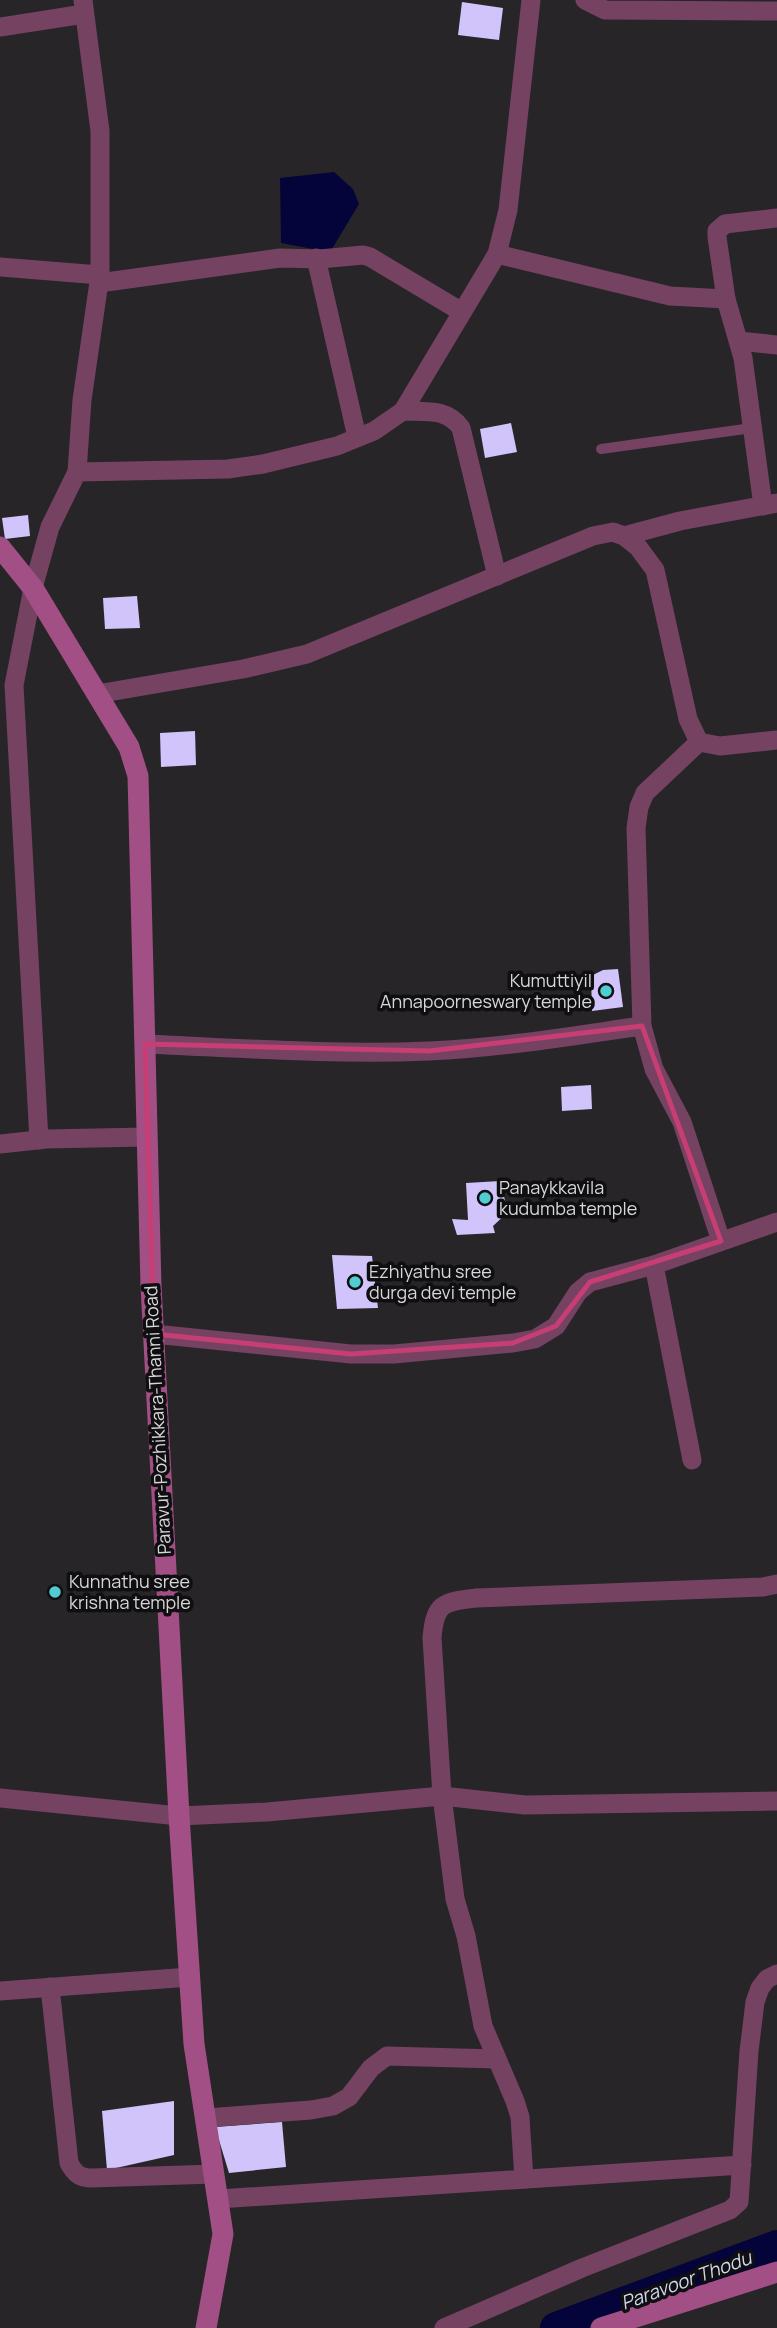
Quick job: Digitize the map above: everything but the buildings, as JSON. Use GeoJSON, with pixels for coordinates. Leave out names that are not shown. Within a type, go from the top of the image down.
{"type":"FeatureCollection","features":[{"type":"Feature","properties":{"kind":"main road","name":"Paravur-Pozhikkara-Thanni Road"},"geometry":{"type":"LineString","coordinates":[[0,547],[33,588],[129,747],[138,776],[154,1334],[179,1816],[194,2044],[223,2234],[206,2328]]}},
{"type":"Feature","properties":{"kind":"main road"},"geometry":{"type":"LineString","coordinates":[[601,2328],[777,2272]]}},
{"type":"Feature","properties":{"kind":"street"},"geometry":{"type":"LineString","coordinates":[[77,472],[228,469],[263,464],[337,446],[374,431],[403,411],[497,254],[508,210],[531,0]]}},
{"type":"Feature","properties":{"kind":"street"},"geometry":{"type":"LineString","coordinates":[[585,0],[605,10],[677,5],[777,11]]}},
{"type":"Feature","properties":{"kind":"street"},"geometry":{"type":"LineString","coordinates":[[0,27],[83,7],[100,131],[100,279],[82,400],[77,472],[50,527],[8,680],[13,699],[39,1140]]}},
{"type":"Feature","properties":{"kind":"street"},"geometry":{"type":"LineString","coordinates":[[624,537],[671,523],[770,505],[752,428],[739,341],[726,299],[717,243],[718,231],[725,224],[777,218]]}},
{"type":"Feature","properties":{"kind":"street"},"geometry":{"type":"LineString","coordinates":[[497,254],[670,296],[726,299]]}},
{"type":"Feature","properties":{"kind":"street"},"geometry":{"type":"LineString","coordinates":[[0,267],[100,279],[280,258],[363,255],[462,312]]}},
{"type":"Feature","properties":{"kind":"street"},"geometry":{"type":"LineString","coordinates":[[316,258],[358,438]]}},
{"type":"Feature","properties":{"kind":"street"},"geometry":{"type":"LineString","coordinates":[[739,341],[777,345]]}},
{"type":"Feature","properties":{"kind":"street"},"geometry":{"type":"LineString","coordinates":[[403,411],[445,414],[454,418],[461,428],[497,576]]}},
{"type":"Feature","properties":{"kind":"street"},"geometry":{"type":"LineString","coordinates":[[97,694],[243,669],[307,654],[604,532],[624,537],[638,547],[655,570],[688,719],[699,742]]}},
{"type":"Feature","properties":{"kind":"street"},"geometry":{"type":"LineString","coordinates":[[699,742],[720,746],[777,740]]}},
{"type":"Feature","properties":{"kind":"street"},"geometry":{"type":"LineString","coordinates":[[699,742],[645,793],[639,807],[636,828],[642,1026],[654,1069],[682,1122],[721,1241]]}},
{"type":"Feature","properties":{"kind":"street"},"geometry":{"type":"LineString","coordinates":[[145,1044],[322,1052],[429,1051],[507,1045],[642,1026]]}},
{"type":"Feature","properties":{"kind":"street"},"geometry":{"type":"LineString","coordinates":[[0,1144],[39,1140],[147,1137]]}},
{"type":"Feature","properties":{"kind":"street"},"geometry":{"type":"LineString","coordinates":[[154,1334],[351,1354],[394,1354],[513,1343],[535,1339],[556,1326],[578,1292],[590,1282],[654,1265],[777,1222]]}},
{"type":"Feature","properties":{"kind":"street"},"geometry":{"type":"LineString","coordinates":[[654,1265],[692,1460]]}},
{"type":"Feature","properties":{"kind":"street"},"geometry":{"type":"LineString","coordinates":[[524,2179],[520,2117],[483,2026],[466,1936],[455,1899],[442,1796],[432,1638],[434,1617],[440,1606],[451,1601],[476,1598],[763,1587],[777,1584]]}},
{"type":"Feature","properties":{"kind":"street"},"geometry":{"type":"LineString","coordinates":[[0,1798],[179,1816],[267,1812],[442,1796],[525,1805],[777,1801]]}},
{"type":"Feature","properties":{"kind":"street"},"geometry":{"type":"LineString","coordinates":[[444,2328],[582,2268],[730,2210],[739,2202],[748,2051],[755,2002],[767,1979],[777,1974]]}},
{"type":"Feature","properties":{"kind":"street"},"geometry":{"type":"LineString","coordinates":[[0,1991],[190,1977]]}},
{"type":"Feature","properties":{"kind":"street"},"geometry":{"type":"LineString","coordinates":[[50,1987],[69,2164],[74,2172],[82,2178],[214,2174]]}},
{"type":"Feature","properties":{"kind":"street"},"geometry":{"type":"LineString","coordinates":[[206,2118],[333,2106],[349,2097],[370,2068],[387,2056],[407,2054],[496,2059]]}},
{"type":"Feature","properties":{"kind":"street"},"geometry":{"type":"LineString","coordinates":[[218,2199],[742,2165]]}},
{"type":"Feature","properties":{"kind":"lane"},"geometry":{"type":"LineString","coordinates":[[601,449],[752,428]]}},
{"type":"Feature","properties":{"kind":"highlighted area"},"geometry":{"type":"Polygon","coordinates":[[[642,1026],[721,1241],[590,1282],[556,1326],[513,1343],[351,1354],[154,1334],[145,1044],[429,1051],[642,1026]]]}},
{"type":"Feature","properties":{"kind":"shaded area"},"geometry":{"type":"Polygon","coordinates":[[[334,172],[353,189],[359,204],[332,249],[313,249],[281,243],[280,178],[334,172]]]}},
{"type":"Feature","properties":{"kind":"waterway","name":"Paravoor Thodu"},"geometry":{"type":"LineString","coordinates":[[556,2328],[777,2246]]}},
{"type":"Feature","properties":{"kind":"place","name":"Kumuttiyil Annapoorneswary temple"},"geometry":{"type":"Point","coordinates":[606,991]}},
{"type":"Feature","properties":{"kind":"place","name":"Panaykkavila kudumba temple"},"geometry":{"type":"Point","coordinates":[485,1198]}},
{"type":"Feature","properties":{"kind":"place","name":"Ezhiyathu sree durga devi temple"},"geometry":{"type":"Point","coordinates":[355,1282]}},
{"type":"Feature","properties":{"kind":"place","name":"Kunnathu sree krishna temple"},"geometry":{"type":"Point","coordinates":[55,1592]}}]}
